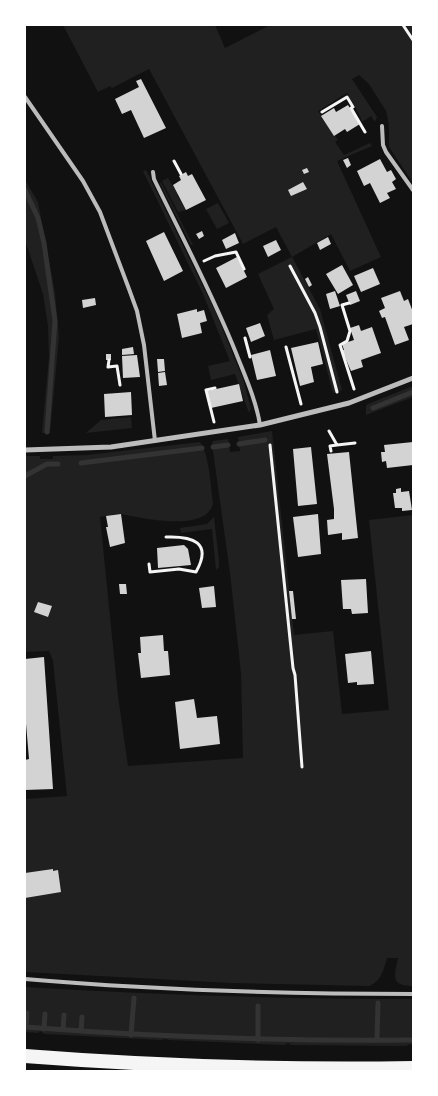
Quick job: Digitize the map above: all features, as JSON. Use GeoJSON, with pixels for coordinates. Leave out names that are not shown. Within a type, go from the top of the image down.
{"type":"FeatureCollection","features":[{"type":"Feature","properties":{"kind":"highway"},"geometry":{"type":"LineString","coordinates":[[25,1056],[248,1067],[413,1068]]}},
{"type":"Feature","properties":{"kind":"street"},"geometry":{"type":"LineString","coordinates":[[25,450],[111,447],[260,425],[349,402],[413,378]]}},
{"type":"Feature","properties":{"kind":"lane"},"geometry":{"type":"LineString","coordinates":[[25,97],[83,181],[100,212],[137,311],[149,379],[155,441]]}},
{"type":"Feature","properties":{"kind":"lane"},"geometry":{"type":"LineString","coordinates":[[382,126],[383,145],[386,152],[413,190]]}},
{"type":"Feature","properties":{"kind":"lane"},"geometry":{"type":"LineString","coordinates":[[153,172],[154,179],[230,337],[246,378],[260,425]]}},
{"type":"Feature","properties":{"kind":"lane"},"geometry":{"type":"LineString","coordinates":[[25,979],[113,986],[208,990],[413,994]]}},
{"type":"Feature","properties":{"kind":"path"},"geometry":{"type":"LineString","coordinates":[[403,25],[413,40]]}},
{"type":"Feature","properties":{"kind":"path"},"geometry":{"type":"LineString","coordinates":[[322,112],[347,97],[365,132]]}},
{"type":"Feature","properties":{"kind":"path"},"geometry":{"type":"LineString","coordinates":[[174,161],[181,174]]}},
{"type":"Feature","properties":{"kind":"path"},"geometry":{"type":"LineString","coordinates":[[202,259],[205,261],[215,256],[236,252],[244,269]]}},
{"type":"Feature","properties":{"kind":"path"},"geometry":{"type":"LineString","coordinates":[[290,266],[320,327],[337,392]]}},
{"type":"Feature","properties":{"kind":"path"},"geometry":{"type":"LineString","coordinates":[[349,302],[342,305],[350,331],[347,341],[340,345],[354,389]]}},
{"type":"Feature","properties":{"kind":"path"},"geometry":{"type":"LineString","coordinates":[[286,346],[300,401]]}},
{"type":"Feature","properties":{"kind":"path"},"geometry":{"type":"LineString","coordinates":[[109,360],[108,367],[117,366],[120,385]]}},
{"type":"Feature","properties":{"kind":"path"},"geometry":{"type":"LineString","coordinates":[[213,418],[206,390],[215,388]]}},
{"type":"Feature","properties":{"kind":"path"},"geometry":{"type":"LineString","coordinates":[[329,432],[337,445]]}},
{"type":"Feature","properties":{"kind":"path"},"geometry":{"type":"LineString","coordinates":[[331,451],[330,446],[355,444]]}},
{"type":"Feature","properties":{"kind":"path"},"geometry":{"type":"LineString","coordinates":[[270,445],[292,668],[296,683],[302,767]]}},
{"type":"Feature","properties":{"kind":"path"},"geometry":{"type":"LineString","coordinates":[[149,564],[150,572],[179,569],[196,572],[203,553],[201,547],[186,537],[166,537]]}},
{"type":"Feature","properties":{"kind":"shaded area"},"geometry":{"type":"Polygon","coordinates":[[[63,25],[215,25],[225,48],[270,25],[413,25],[413,183],[389,147],[389,125],[386,111],[369,84],[359,75],[352,79],[377,117],[375,122],[371,116],[362,122],[347,93],[318,111],[338,140],[335,142],[344,155],[370,143],[372,146],[337,161],[381,257],[350,271],[331,234],[292,257],[276,227],[243,244],[149,69],[112,88],[110,86],[98,92],[63,25]]]}},
{"type":"Feature","properties":{"kind":"shaded area"},"geometry":{"type":"Polygon","coordinates":[[[146,170],[216,313],[243,379],[251,409],[249,413],[235,374],[211,380],[208,366],[230,361],[203,294],[143,171],[146,170]]]}},
{"type":"Feature","properties":{"kind":"shaded area"},"geometry":{"type":"Polygon","coordinates":[[[168,178],[186,210],[178,212],[162,181],[168,178]]]}},
{"type":"Feature","properties":{"kind":"shaded area"},"geometry":{"type":"Polygon","coordinates":[[[25,180],[38,202],[55,293],[59,337],[50,433],[42,433],[49,357],[48,326],[43,294],[25,240],[25,180]]]}},
{"type":"Feature","properties":{"kind":"shaded area"},"geometry":{"type":"Polygon","coordinates":[[[161,182],[193,245],[191,245],[160,184],[161,182]]]}},
{"type":"Feature","properties":{"kind":"shaded area"},"geometry":{"type":"Polygon","coordinates":[[[218,203],[229,223],[217,229],[206,209],[218,203]]]}},
{"type":"Feature","properties":{"kind":"shaded area"},"geometry":{"type":"Polygon","coordinates":[[[292,257],[320,309],[342,390],[333,393],[316,329],[274,340],[267,315],[274,309],[258,274],[292,257]]]}},
{"type":"Feature","properties":{"kind":"shaded area"},"geometry":{"type":"Polygon","coordinates":[[[413,386],[413,397],[366,415],[366,406],[368,404],[413,386]]]}},
{"type":"Feature","properties":{"kind":"shaded area"},"geometry":{"type":"Polygon","coordinates":[[[131,417],[132,428],[86,433],[101,420],[131,417]]]}},
{"type":"Feature","properties":{"kind":"shaded area"},"geometry":{"type":"Polygon","coordinates":[[[272,431],[294,635],[333,631],[342,714],[389,710],[369,520],[413,515],[413,986],[400,984],[395,978],[398,958],[387,958],[379,978],[369,986],[232,983],[25,972],[25,799],[67,796],[53,661],[49,651],[25,652],[25,456],[40,456],[40,459],[53,459],[53,456],[87,455],[200,442],[208,462],[213,503],[208,512],[199,518],[186,521],[156,520],[120,514],[100,517],[118,696],[128,766],[243,758],[241,673],[230,573],[212,444],[213,441],[228,439],[230,452],[240,451],[238,437],[272,431]]]}},
{"type":"Feature","properties":{"kind":"shaded area"},"geometry":{"type":"Polygon","coordinates":[[[214,517],[219,561],[219,567],[216,570],[212,529],[181,533],[180,528],[207,524],[214,517]]]}},
{"type":"Feature","properties":{"kind":"shaded area"},"geometry":{"type":"Polygon","coordinates":[[[25,987],[219,996],[413,999],[413,1045],[291,1045],[288,1043],[284,1045],[44,1034],[40,1031],[38,1033],[25,1032],[25,987]]]}},
{"type":"Feature","properties":{"kind":"building"},"geometry":{"type":"Polygon","coordinates":[[[141,79],[166,128],[144,138],[131,110],[122,114],[115,99],[139,87],[136,81],[141,79]]]}},
{"type":"Feature","properties":{"kind":"building"},"geometry":{"type":"Polygon","coordinates":[[[348,105],[360,124],[347,132],[345,129],[334,136],[321,116],[334,108],[336,112],[348,105]]]}},
{"type":"Feature","properties":{"kind":"building"},"geometry":{"type":"Polygon","coordinates":[[[348,158],[351,165],[347,168],[343,160],[348,158]]]}},
{"type":"Feature","properties":{"kind":"building"},"geometry":{"type":"Polygon","coordinates":[[[380,159],[387,172],[391,170],[396,179],[392,182],[396,189],[387,193],[390,198],[380,203],[370,183],[364,186],[357,171],[380,159]]]}},
{"type":"Feature","properties":{"kind":"building"},"geometry":{"type":"Polygon","coordinates":[[[307,168],[309,172],[304,174],[302,170],[307,168]]]}},
{"type":"Feature","properties":{"kind":"building"},"geometry":{"type":"Polygon","coordinates":[[[186,172],[188,176],[192,174],[206,200],[186,210],[173,185],[181,180],[179,176],[186,172]]]}},
{"type":"Feature","properties":{"kind":"building"},"geometry":{"type":"Polygon","coordinates":[[[303,182],[307,189],[291,196],[288,190],[303,182]]]}},
{"type":"Feature","properties":{"kind":"building"},"geometry":{"type":"Polygon","coordinates":[[[202,231],[204,236],[199,239],[196,234],[202,231]]]}},
{"type":"Feature","properties":{"kind":"building"},"geometry":{"type":"Polygon","coordinates":[[[164,232],[183,271],[164,281],[146,241],[164,232]]]}},
{"type":"Feature","properties":{"kind":"building"},"geometry":{"type":"Polygon","coordinates":[[[235,233],[239,243],[226,249],[222,240],[235,233]]]}},
{"type":"Feature","properties":{"kind":"building"},"geometry":{"type":"Polygon","coordinates":[[[328,237],[331,244],[320,250],[317,243],[328,237]]]}},
{"type":"Feature","properties":{"kind":"building"},"geometry":{"type":"Polygon","coordinates":[[[276,240],[281,250],[268,257],[263,246],[276,240]]]}},
{"type":"Feature","properties":{"kind":"building"},"geometry":{"type":"Polygon","coordinates":[[[237,257],[247,277],[226,288],[216,268],[237,257]]]}},
{"type":"Feature","properties":{"kind":"building"},"geometry":{"type":"Polygon","coordinates":[[[342,265],[353,285],[338,294],[326,274],[342,265]]]}},
{"type":"Feature","properties":{"kind":"building"},"geometry":{"type":"Polygon","coordinates":[[[373,268],[380,284],[361,292],[354,276],[373,268]]]}},
{"type":"Feature","properties":{"kind":"building"},"geometry":{"type":"Polygon","coordinates":[[[308,277],[312,285],[309,287],[305,279],[308,277]]]}},
{"type":"Feature","properties":{"kind":"building"},"geometry":{"type":"Polygon","coordinates":[[[335,291],[340,306],[330,309],[326,294],[335,291]]]}},
{"type":"Feature","properties":{"kind":"building"},"geometry":{"type":"Polygon","coordinates":[[[356,291],[360,301],[350,305],[346,295],[356,291]]]}},
{"type":"Feature","properties":{"kind":"building"},"geometry":{"type":"Polygon","coordinates":[[[400,291],[404,301],[408,299],[413,312],[413,324],[404,327],[409,340],[395,345],[385,317],[382,318],[379,311],[385,308],[381,298],[400,291]]]}},
{"type":"Feature","properties":{"kind":"building"},"geometry":{"type":"Polygon","coordinates":[[[95,298],[96,305],[83,308],[82,300],[95,298]]]}},
{"type":"Feature","properties":{"kind":"building"},"geometry":{"type":"Polygon","coordinates":[[[197,309],[197,312],[204,310],[207,321],[200,323],[202,333],[182,338],[177,314],[197,309]]]}},
{"type":"Feature","properties":{"kind":"building"},"geometry":{"type":"Polygon","coordinates":[[[260,323],[265,336],[251,342],[246,328],[260,323]]]}},
{"type":"Feature","properties":{"kind":"building"},"geometry":{"type":"Polygon","coordinates":[[[359,325],[361,331],[372,327],[381,353],[361,360],[363,367],[351,371],[342,350],[344,350],[342,344],[354,340],[350,328],[359,325]]]}},
{"type":"Feature","properties":{"kind":"building"},"geometry":{"type":"Polygon","coordinates":[[[318,342],[323,364],[311,367],[314,382],[300,386],[291,348],[318,342]]]}},
{"type":"Feature","properties":{"kind":"building"},"geometry":{"type":"Polygon","coordinates":[[[133,347],[134,354],[122,355],[122,349],[133,347]]]}},
{"type":"Feature","properties":{"kind":"building"},"geometry":{"type":"Polygon","coordinates":[[[270,350],[276,376],[257,380],[251,355],[270,350]]]}},
{"type":"Feature","properties":{"kind":"building"},"geometry":{"type":"Polygon","coordinates":[[[106,354],[111,354],[111,360],[106,360],[106,354]]]}},
{"type":"Feature","properties":{"kind":"building"},"geometry":{"type":"Polygon","coordinates":[[[137,355],[140,377],[123,378],[122,356],[137,355]]]}},
{"type":"Feature","properties":{"kind":"building"},"geometry":{"type":"Polygon","coordinates":[[[157,359],[164,359],[165,371],[158,372],[157,359]]]}},
{"type":"Feature","properties":{"kind":"building"},"geometry":{"type":"Polygon","coordinates":[[[165,372],[167,385],[159,386],[158,373],[165,372]]]}},
{"type":"Feature","properties":{"kind":"building"},"geometry":{"type":"Polygon","coordinates":[[[239,384],[243,401],[211,408],[207,391],[239,384]]]}},
{"type":"Feature","properties":{"kind":"building"},"geometry":{"type":"Polygon","coordinates":[[[131,392],[132,415],[105,417],[104,394],[131,392]]]}},
{"type":"Feature","properties":{"kind":"building"},"geometry":{"type":"Polygon","coordinates":[[[413,442],[413,465],[387,468],[386,461],[382,462],[381,452],[385,452],[384,445],[413,442]]]}},
{"type":"Feature","properties":{"kind":"building"},"geometry":{"type":"Polygon","coordinates":[[[311,447],[317,504],[298,506],[293,449],[311,447]]]}},
{"type":"Feature","properties":{"kind":"building"},"geometry":{"type":"Polygon","coordinates":[[[349,452],[358,538],[342,540],[342,533],[328,535],[327,520],[334,519],[334,509],[327,454],[349,452]]]}},
{"type":"Feature","properties":{"kind":"building"},"geometry":{"type":"Polygon","coordinates":[[[401,488],[401,492],[409,491],[412,510],[402,511],[402,508],[395,508],[393,493],[396,493],[396,489],[401,488]]]}},
{"type":"Feature","properties":{"kind":"building"},"geometry":{"type":"Polygon","coordinates":[[[121,514],[125,543],[110,547],[106,516],[121,514]]]}},
{"type":"Feature","properties":{"kind":"building"},"geometry":{"type":"Polygon","coordinates":[[[318,514],[321,554],[298,557],[293,517],[318,514]]]}},
{"type":"Feature","properties":{"kind":"building"},"geometry":{"type":"Polygon","coordinates":[[[184,545],[188,549],[191,565],[158,568],[157,548],[184,545]]]}},
{"type":"Feature","properties":{"kind":"building"},"geometry":{"type":"Polygon","coordinates":[[[366,579],[368,613],[352,614],[351,609],[343,609],[341,580],[366,579]]]}},
{"type":"Feature","properties":{"kind":"building"},"geometry":{"type":"Polygon","coordinates":[[[119,584],[126,584],[127,594],[120,594],[119,584]]]}},
{"type":"Feature","properties":{"kind":"building"},"geometry":{"type":"Polygon","coordinates":[[[214,586],[216,607],[202,608],[199,588],[214,586]]]}},
{"type":"Feature","properties":{"kind":"building"},"geometry":{"type":"Polygon","coordinates":[[[289,591],[293,591],[296,619],[292,619],[289,591]]]}},
{"type":"Feature","properties":{"kind":"building"},"geometry":{"type":"Polygon","coordinates":[[[38,602],[52,606],[48,617],[34,612],[38,602]]]}},
{"type":"Feature","properties":{"kind":"building"},"geometry":{"type":"Polygon","coordinates":[[[163,635],[164,651],[168,651],[170,675],[141,678],[138,653],[141,653],[140,637],[163,635]]]}},
{"type":"Feature","properties":{"kind":"building"},"geometry":{"type":"Polygon","coordinates":[[[371,651],[374,684],[357,685],[357,682],[348,683],[345,654],[371,651]]]}},
{"type":"Feature","properties":{"kind":"building"},"geometry":{"type":"Polygon","coordinates":[[[44,657],[53,789],[25,790],[25,760],[29,759],[25,712],[25,659],[44,657]]]}},
{"type":"Feature","properties":{"kind":"building"},"geometry":{"type":"Polygon","coordinates":[[[194,699],[197,718],[217,716],[220,744],[180,749],[175,702],[194,699]]]}},
{"type":"Feature","properties":{"kind":"building"},"geometry":{"type":"Polygon","coordinates":[[[53,869],[53,871],[58,870],[61,892],[25,898],[25,873],[53,869]]]}},
{"type":"Feature","properties":{"kind":"waterway"},"geometry":{"type":"LineString","coordinates":[[25,190],[38,218],[44,243],[55,321],[47,432]]}},
{"type":"Feature","properties":{"kind":"waterway"},"geometry":{"type":"LineString","coordinates":[[373,408],[413,392]]}},
{"type":"Feature","properties":{"kind":"waterway"},"geometry":{"type":"LineString","coordinates":[[239,444],[265,440]]}},
{"type":"Feature","properties":{"kind":"waterway"},"geometry":{"type":"LineString","coordinates":[[213,447],[228,445]]}},
{"type":"Feature","properties":{"kind":"waterway"},"geometry":{"type":"LineString","coordinates":[[81,463],[202,448]]}},
{"type":"Feature","properties":{"kind":"waterway"},"geometry":{"type":"LineString","coordinates":[[25,476],[47,464],[58,464]]}},
{"type":"Feature","properties":{"kind":"waterway"},"geometry":{"type":"LineString","coordinates":[[131,1035],[134,998]]}},
{"type":"Feature","properties":{"kind":"waterway"},"geometry":{"type":"LineString","coordinates":[[377,1040],[378,1003]]}},
{"type":"Feature","properties":{"kind":"waterway"},"geometry":{"type":"LineString","coordinates":[[258,1006],[258,1040]]}},
{"type":"Feature","properties":{"kind":"waterway"},"geometry":{"type":"LineString","coordinates":[[26,1027],[27,1013]]}},
{"type":"Feature","properties":{"kind":"waterway"},"geometry":{"type":"LineString","coordinates":[[44,1029],[45,1014]]}},
{"type":"Feature","properties":{"kind":"waterway"},"geometry":{"type":"LineString","coordinates":[[63,1030],[64,1015]]}},
{"type":"Feature","properties":{"kind":"waterway"},"geometry":{"type":"LineString","coordinates":[[81,1031],[82,1017]]}},
{"type":"Feature","properties":{"kind":"waterway"},"geometry":{"type":"LineString","coordinates":[[25,1027],[219,1038],[413,1040]]}}]}
